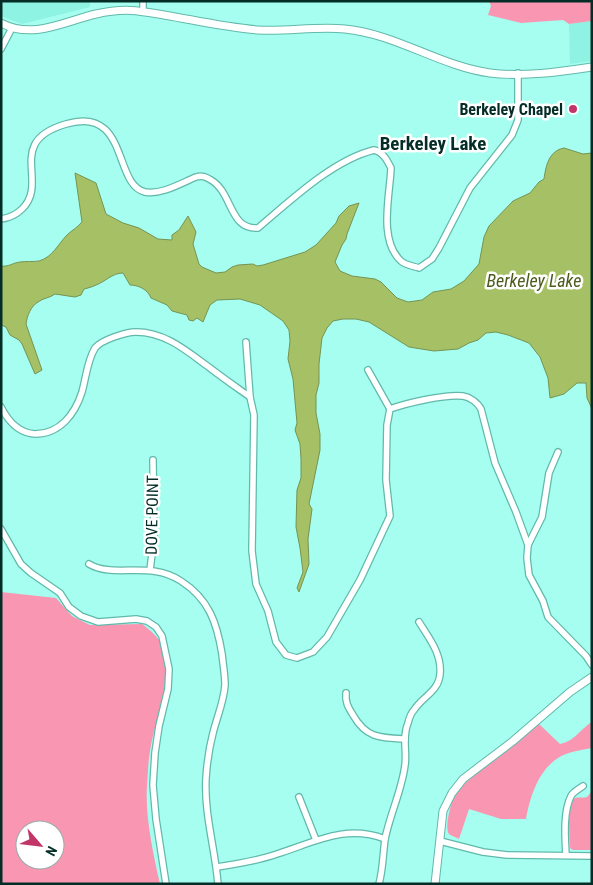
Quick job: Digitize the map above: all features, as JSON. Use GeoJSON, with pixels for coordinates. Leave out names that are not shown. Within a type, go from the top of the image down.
{"type":"FeatureCollection","features":[{"type":"Feature","properties":{"kind":"street"},"geometry":{"type":"LineString","coordinates":[[143,1],[143,11]]}},
{"type":"Feature","properties":{"kind":"street"},"geometry":{"type":"LineString","coordinates":[[1,23],[12,28],[34,30],[62,25],[84,17],[111,11],[143,11],[255,29],[346,29],[402,43],[461,66],[488,73],[555,72],[592,67]]}},
{"type":"Feature","properties":{"kind":"street"},"geometry":{"type":"LineString","coordinates":[[1,49],[12,28]]}},
{"type":"Feature","properties":{"kind":"street"},"geometry":{"type":"LineString","coordinates":[[1,218],[8,218],[20,211],[29,202],[32,186],[30,157],[34,146],[41,136],[65,124],[81,121],[96,123],[107,131],[135,187],[144,192],[152,192],[163,190],[196,177],[207,178],[217,184],[223,192],[238,221],[250,229],[258,228],[300,192],[324,175],[362,153],[374,150],[381,153],[391,168],[387,233],[394,252],[402,263],[419,268],[432,259],[470,188],[512,135],[518,120],[518,74]]}},
{"type":"Feature","properties":{"kind":"street"},"geometry":{"type":"LineString","coordinates":[[1,407],[13,425],[32,434],[44,434],[59,427],[73,413],[82,393],[88,366],[95,348],[115,337],[136,332],[160,336],[186,349],[250,397]]}},
{"type":"Feature","properties":{"kind":"street"},"geometry":{"type":"LineString","coordinates":[[246,342],[250,397],[254,415],[252,551],[256,584],[268,611],[276,642],[286,655],[297,658],[313,652],[327,636],[364,573],[390,516],[386,480],[387,425],[390,409],[368,370]]}},
{"type":"Feature","properties":{"kind":"street"},"geometry":{"type":"LineString","coordinates":[[390,409],[451,396],[464,396],[479,406],[495,463],[528,545]]}},
{"type":"Feature","properties":{"kind":"street"},"geometry":{"type":"LineString","coordinates":[[558,452],[549,474],[542,517],[528,545],[529,575],[543,601],[548,617],[592,664]]}},
{"type":"Feature","properties":{"kind":"street","name":"DOVE POINT"},"geometry":{"type":"LineString","coordinates":[[150,570],[154,538],[153,460]]}},
{"type":"Feature","properties":{"kind":"street"},"geometry":{"type":"LineString","coordinates":[[1,529],[21,564],[60,593],[69,607],[81,616],[98,622],[136,619],[147,621],[156,627],[162,636],[169,669],[168,689],[159,726],[153,785],[166,884]]}},
{"type":"Feature","properties":{"kind":"street"},"geometry":{"type":"LineString","coordinates":[[89,564],[98,569],[150,570],[168,574],[188,586],[207,607],[218,631],[225,685],[210,745],[206,780],[206,801],[218,884]]}},
{"type":"Feature","properties":{"kind":"street"},"geometry":{"type":"LineString","coordinates":[[379,884],[385,853],[385,839],[404,772],[406,726],[414,710],[435,689],[440,677],[441,665],[437,653],[419,622]]}},
{"type":"Feature","properties":{"kind":"street"},"geometry":{"type":"LineString","coordinates":[[435,884],[443,810],[452,793],[463,779],[570,692],[592,677]]}},
{"type":"Feature","properties":{"kind":"street"},"geometry":{"type":"LineString","coordinates":[[346,693],[347,705],[360,727],[375,736],[404,739]]}},
{"type":"Feature","properties":{"kind":"street"},"geometry":{"type":"LineString","coordinates":[[566,854],[566,815],[569,802],[572,794],[583,786]]}},
{"type":"Feature","properties":{"kind":"street"},"geometry":{"type":"LineString","coordinates":[[299,797],[316,840]]}},
{"type":"Feature","properties":{"kind":"street"},"geometry":{"type":"LineString","coordinates":[[217,868],[254,861],[316,840],[347,833],[385,839]]}},
{"type":"Feature","properties":{"kind":"street"},"geometry":{"type":"LineString","coordinates":[[440,841],[507,856],[566,854],[592,856]]}},
{"type":"Feature","properties":{"kind":"shaded area"},"geometry":{"type":"Polygon","coordinates":[[[1,1],[90,1],[90,7],[22,24],[1,16],[1,1]]]}},
{"type":"Feature","properties":{"kind":"shaded area"},"geometry":{"type":"Polygon","coordinates":[[[489,1],[592,1],[592,21],[569,24],[563,20],[521,23],[488,15],[491,6],[489,1]]]}},
{"type":"Feature","properties":{"kind":"shaded area"},"geometry":{"type":"Polygon","coordinates":[[[592,21],[592,61],[570,64],[569,24],[592,21]]]}},
{"type":"Feature","properties":{"kind":"shaded area"},"geometry":{"type":"Polygon","coordinates":[[[1,592],[56,598],[72,616],[90,625],[142,624],[159,640],[165,659],[166,673],[165,686],[150,751],[147,810],[160,884],[1,884],[1,592]]]}},
{"type":"Feature","properties":{"kind":"shaded area"},"geometry":{"type":"Polygon","coordinates":[[[592,722],[592,748],[565,754],[551,763],[536,785],[526,819],[501,819],[469,809],[459,839],[449,834],[447,826],[449,815],[453,798],[457,792],[465,783],[538,723],[560,744],[573,738],[592,722]]]}},
{"type":"Feature","properties":{"kind":"shaded area"},"geometry":{"type":"Polygon","coordinates":[[[592,791],[592,850],[573,850],[570,848],[570,807],[575,798],[587,797],[592,791]]]}},
{"type":"Feature","properties":{"kind":"water","name":"Berkeley Lake"},"geometry":{"type":"Polygon","coordinates":[[[564,148],[583,154],[592,153],[592,409],[587,398],[586,383],[577,383],[564,394],[550,398],[548,378],[540,357],[529,343],[508,335],[496,332],[486,333],[478,340],[458,349],[434,351],[409,347],[369,322],[356,319],[333,321],[322,338],[319,383],[316,395],[320,450],[309,504],[312,509],[308,539],[309,564],[299,592],[297,588],[303,572],[296,527],[297,490],[301,478],[301,459],[300,444],[295,430],[297,423],[293,379],[288,359],[289,330],[283,321],[260,305],[240,299],[217,300],[210,305],[203,322],[197,318],[193,321],[189,320],[187,315],[172,311],[167,305],[151,298],[143,288],[130,285],[123,273],[115,274],[99,284],[84,289],[81,295],[75,297],[55,294],[33,306],[26,324],[42,370],[35,374],[22,344],[10,335],[6,327],[1,325],[1,266],[39,261],[48,257],[67,235],[82,222],[75,173],[96,183],[106,214],[123,223],[139,228],[158,239],[172,240],[172,235],[179,230],[188,216],[196,232],[193,244],[199,264],[216,273],[225,272],[238,265],[263,265],[305,252],[316,245],[349,206],[359,203],[346,239],[335,262],[340,271],[352,276],[375,279],[381,282],[397,298],[408,302],[422,300],[433,292],[451,289],[464,281],[479,264],[484,237],[489,226],[513,201],[530,193],[544,179],[549,159],[555,152],[564,148]]]}},
{"type":"Feature","properties":{"kind":"place","name":"Berkeley Chapel"},"geometry":{"type":"Point","coordinates":[573,109]}},
{"type":"Feature","properties":{"kind":"district","name":"Berkeley Lake"},"geometry":{"type":"Point","coordinates":[433,143]}}]}
